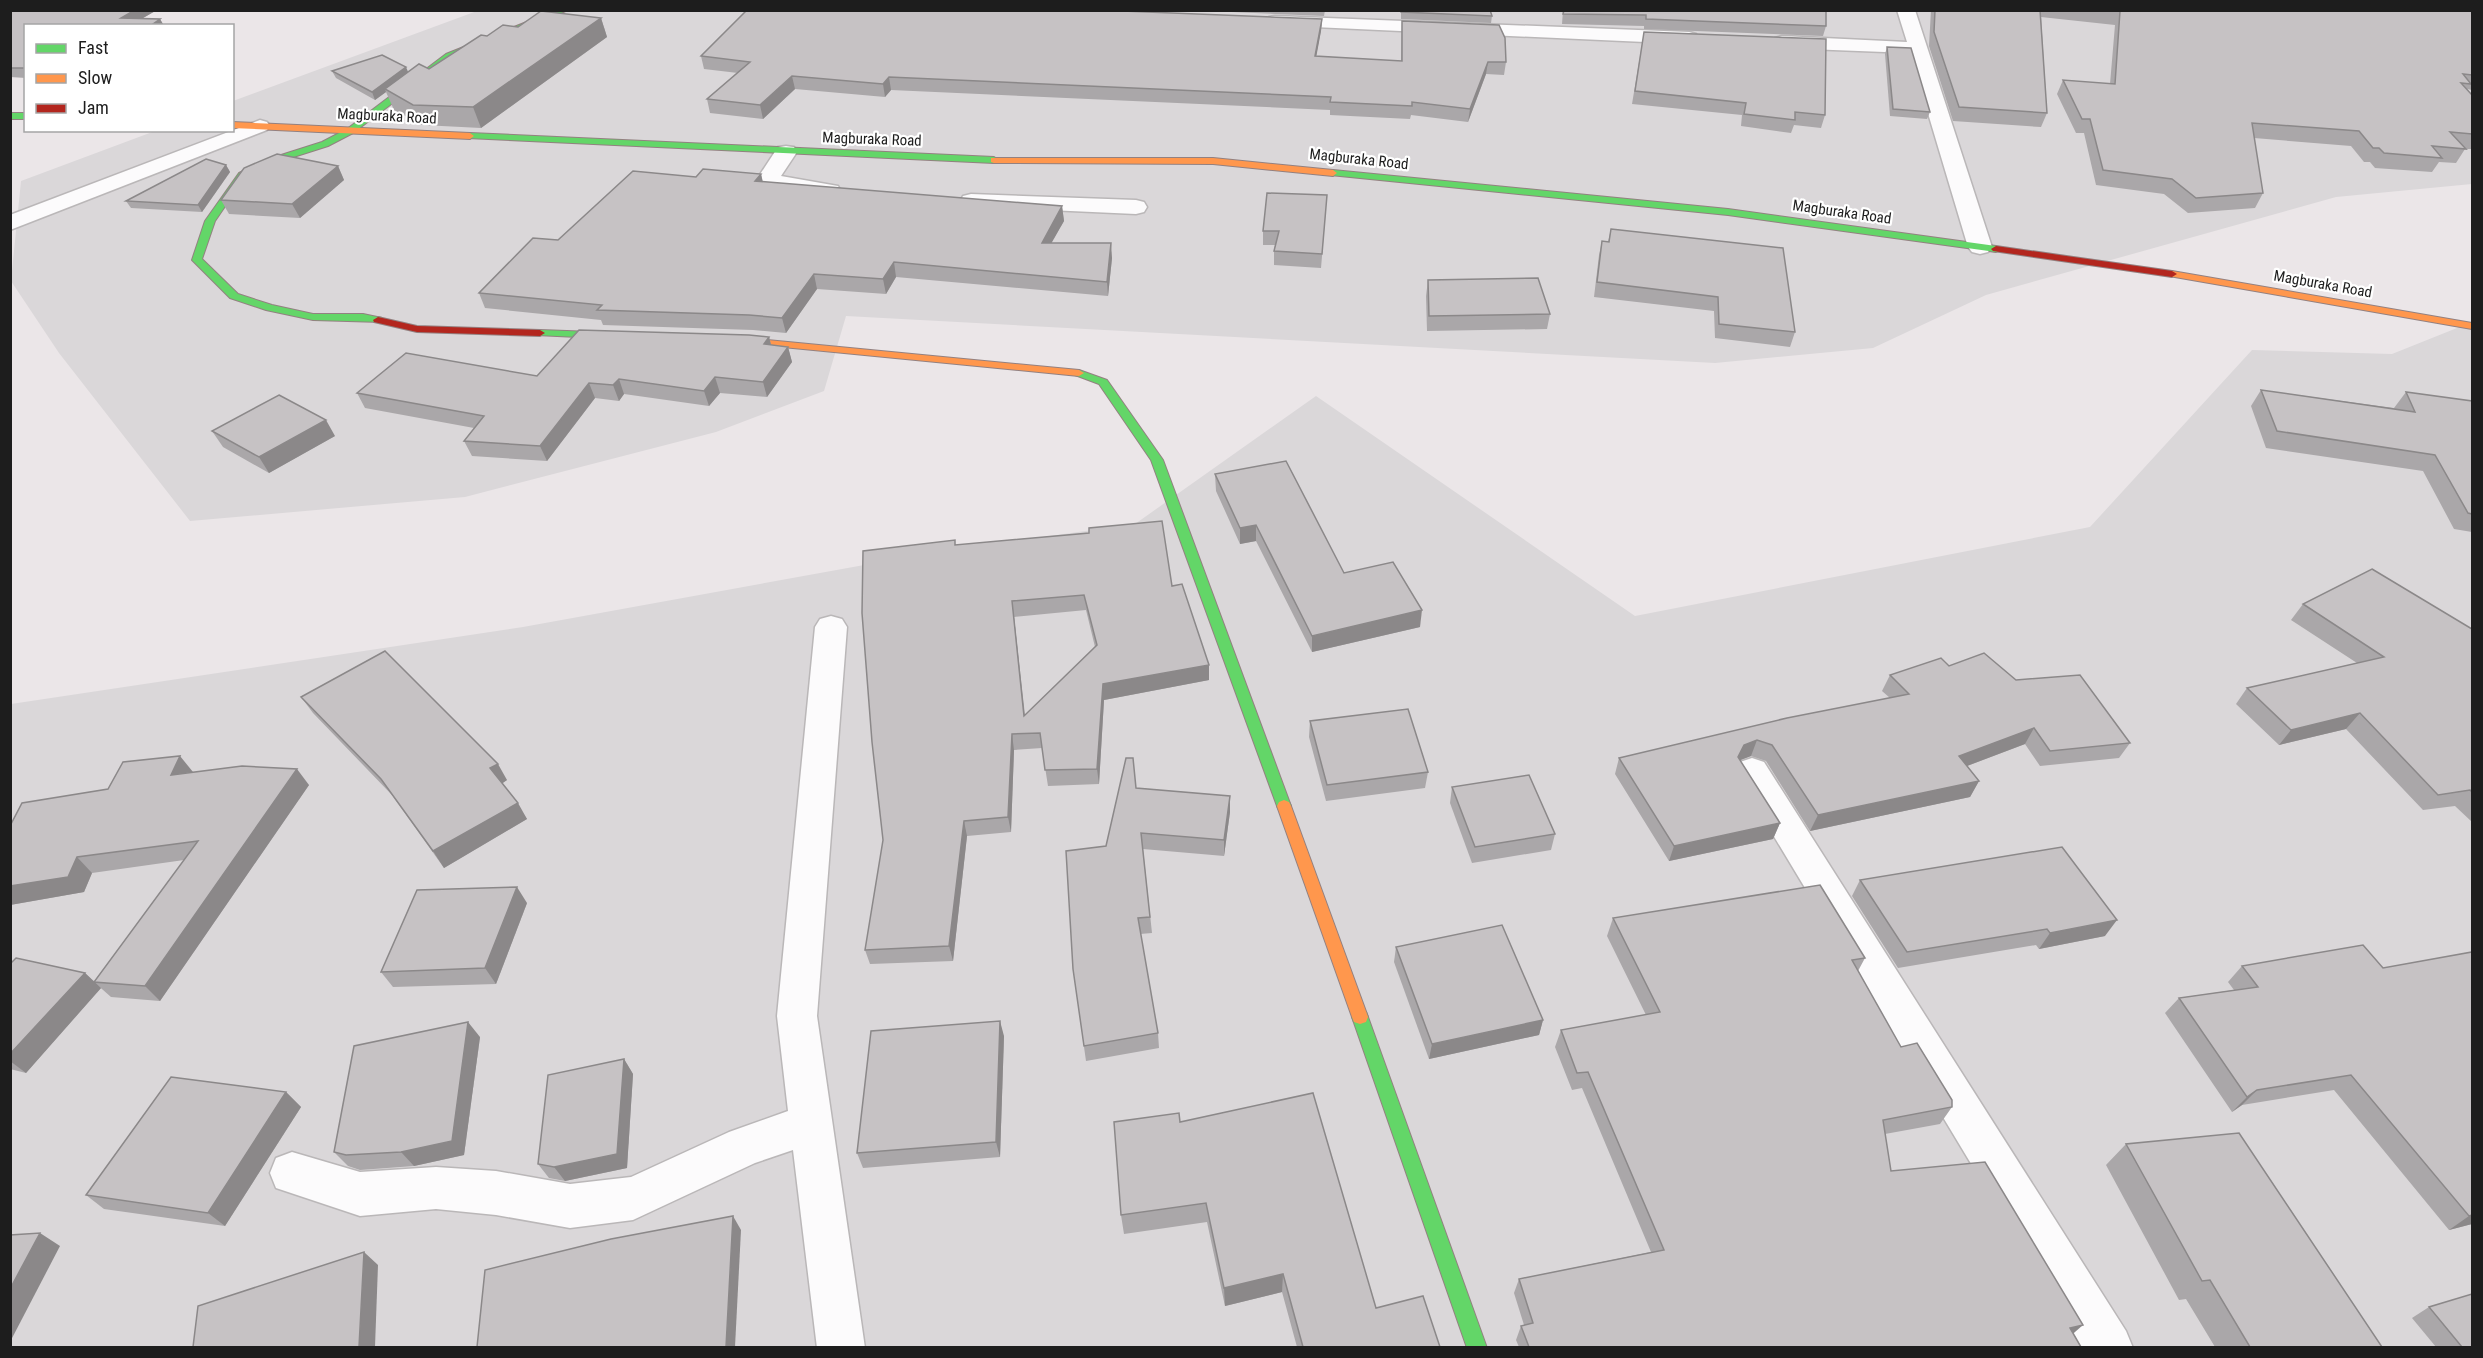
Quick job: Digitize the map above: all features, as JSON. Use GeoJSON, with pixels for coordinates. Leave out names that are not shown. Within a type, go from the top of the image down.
{"type":"FeatureCollection","features":[{"type":"Feature","properties":{"kind":"street"},"geometry":{"type":"LineString","coordinates":[[565,10],[449,56],[350,131],[325,144],[281,158],[242,175],[210,221],[197,260],[234,296],[270,308],[313,317],[363,317],[417,329],[638,336]]}},
{"type":"Feature","properties":{"kind":"street"},"geometry":{"type":"LineString","coordinates":[[1906,10],[1980,248]]}},
{"type":"Feature","properties":{"kind":"street"},"geometry":{"type":"LineString","coordinates":[[1253,21],[1703,38]]}},
{"type":"Feature","properties":{"kind":"street"},"geometry":{"type":"LineString","coordinates":[[1763,41],[1919,48]]}},
{"type":"Feature","properties":{"kind":"street","name":"Magburaka Road"},"geometry":{"type":"LineString","coordinates":[[234,125],[998,160],[1213,161],[1728,212],[2141,269],[2472,326]]}},
{"type":"Feature","properties":{"kind":"street"},"geometry":{"type":"LineString","coordinates":[[10,223],[260,126]]}},
{"type":"Feature","properties":{"kind":"street"},"geometry":{"type":"LineString","coordinates":[[786,152],[768,178],[806,188],[852,193]]}},
{"type":"Feature","properties":{"kind":"street"},"geometry":{"type":"LineString","coordinates":[[945,200],[1136,207]]}},
{"type":"Feature","properties":{"kind":"street"},"geometry":{"type":"LineString","coordinates":[[707,339],[753,340],[1005,368],[1085,374],[1103,382],[1157,460],[1352,993],[1478,1347]]}},
{"type":"Feature","properties":{"kind":"street"},"geometry":{"type":"LineString","coordinates":[[831,627],[797,1016],[841,1347]]}},
{"type":"Feature","properties":{"kind":"street"},"geometry":{"type":"LineString","coordinates":[[1752,771],[2109,1347]]}},
{"type":"Feature","properties":{"kind":"street"},"geometry":{"type":"LineString","coordinates":[[292,1173],[360,1194],[436,1188],[496,1193],[570,1206],[633,1198],[744,1147],[812,1123]]}},
{"type":"Feature","properties":{"kind":"shaded area"},"geometry":{"type":"Polygon","coordinates":[[[477,11],[2472,11],[2472,184],[2336,197],[1986,295],[1873,348],[1715,363],[846,316],[824,391],[716,432],[465,497],[190,521],[59,353],[11,281],[21,181],[152,132],[234,132],[234,101],[477,11]]]}},
{"type":"Feature","properties":{"kind":"shaded area"},"geometry":{"type":"Polygon","coordinates":[[[2472,322],[2472,1347],[11,1348],[11,704],[523,627],[936,552],[1135,524],[1316,396],[1635,616],[2090,527],[2252,350],[2392,354],[2472,322]]]}},
{"type":"Feature","properties":{"kind":"building"},"geometry":{"type":"Polygon","coordinates":[[[10,10],[135,10],[121,18],[160,19],[153,24],[24,24],[24,68],[10,68],[10,10]]]}},
{"type":"Feature","properties":{"kind":"building"},"geometry":{"type":"Polygon","coordinates":[[[747,10],[1097,10],[1322,19],[1315,56],[1402,61],[1402,21],[1499,25],[1505,38],[1506,62],[1488,62],[1470,109],[1412,102],[1412,106],[1330,102],[1331,97],[889,77],[883,84],[792,76],[760,105],[707,99],[750,62],[701,56],[747,10]]]}},
{"type":"Feature","properties":{"kind":"building"},"geometry":{"type":"Polygon","coordinates":[[[1401,10],[1490,10],[1492,16],[1401,12],[1401,10]]]}},
{"type":"Feature","properties":{"kind":"building"},"geometry":{"type":"Polygon","coordinates":[[[1564,10],[1826,10],[1826,26],[1646,19],[1646,15],[1563,14],[1564,10]]]}},
{"type":"Feature","properties":{"kind":"building"},"geometry":{"type":"Polygon","coordinates":[[[1935,10],[2040,10],[2047,113],[1959,107],[1934,32],[1935,10]]]}},
{"type":"Feature","properties":{"kind":"building"},"geometry":{"type":"Polygon","coordinates":[[[2112,10],[2472,10],[2472,75],[2463,74],[2471,84],[2461,83],[2472,95],[2472,134],[2450,132],[2466,149],[2432,146],[2442,158],[2384,153],[2379,148],[2373,148],[2359,131],[2252,123],[2263,193],[2196,198],[2172,179],[2103,170],[2090,119],[2082,119],[2063,80],[2115,84],[2120,11],[2112,10]]]}},
{"type":"Feature","properties":{"kind":"building"},"geometry":{"type":"Polygon","coordinates":[[[541,11],[601,18],[473,107],[413,105],[385,89],[419,64],[429,69],[481,35],[487,36],[503,25],[518,27],[541,11]]]}},
{"type":"Feature","properties":{"kind":"building"},"geometry":{"type":"Polygon","coordinates":[[[1644,32],[1826,39],[1825,115],[1795,112],[1795,120],[1744,114],[1746,103],[1635,91],[1644,32]]]}},
{"type":"Feature","properties":{"kind":"building"},"geometry":{"type":"Polygon","coordinates":[[[1887,47],[1911,48],[1930,112],[1893,109],[1887,47]]]}},
{"type":"Feature","properties":{"kind":"building"},"geometry":{"type":"Polygon","coordinates":[[[382,55],[406,67],[372,92],[332,71],[382,55]]]}},
{"type":"Feature","properties":{"kind":"building"},"geometry":{"type":"Polygon","coordinates":[[[277,154],[338,166],[292,204],[221,200],[244,168],[277,154]]]}},
{"type":"Feature","properties":{"kind":"building"},"geometry":{"type":"Polygon","coordinates":[[[206,159],[226,165],[198,205],[126,201],[206,159]]]}},
{"type":"Feature","properties":{"kind":"building"},"geometry":{"type":"Polygon","coordinates":[[[703,169],[761,174],[755,181],[1062,206],[1042,243],[1111,243],[1107,282],[894,262],[883,279],[814,274],[782,318],[597,310],[602,305],[479,293],[533,238],[558,240],[633,171],[696,177],[703,169]]]}},
{"type":"Feature","properties":{"kind":"building"},"geometry":{"type":"Polygon","coordinates":[[[1267,193],[1327,195],[1322,254],[1274,251],[1279,231],[1263,231],[1267,193]]]}},
{"type":"Feature","properties":{"kind":"building"},"geometry":{"type":"Polygon","coordinates":[[[1611,229],[1783,248],[1795,332],[1719,324],[1718,297],[1597,282],[1602,241],[1609,242],[1611,229]]]}},
{"type":"Feature","properties":{"kind":"building"},"geometry":{"type":"Polygon","coordinates":[[[1538,278],[1550,314],[1429,316],[1428,280],[1538,278]]]}},
{"type":"Feature","properties":{"kind":"building"},"geometry":{"type":"Polygon","coordinates":[[[579,330],[749,335],[769,337],[764,344],[788,347],[763,382],[715,377],[704,391],[619,379],[613,385],[589,383],[540,446],[464,441],[484,416],[357,393],[406,353],[537,376],[579,330]]]}},
{"type":"Feature","properties":{"kind":"building"},"geometry":{"type":"Polygon","coordinates":[[[2261,390],[2415,412],[2406,392],[2472,401],[2472,514],[2468,513],[2435,455],[2277,431],[2261,390]]]}},
{"type":"Feature","properties":{"kind":"building"},"geometry":{"type":"Polygon","coordinates":[[[279,395],[326,420],[259,457],[212,431],[279,395]]]}},
{"type":"Feature","properties":{"kind":"building"},"geometry":{"type":"Polygon","coordinates":[[[1286,461],[1344,573],[1393,562],[1422,610],[1312,636],[1256,525],[1240,528],[1215,474],[1286,461]]]}},
{"type":"Feature","properties":{"kind":"building"},"geometry":{"type":"Polygon","coordinates":[[[1162,521],[1172,586],[1182,584],[1209,665],[1103,684],[1097,769],[1045,770],[1040,733],[1012,734],[1008,817],[964,821],[949,946],[865,950],[883,840],[872,742],[862,613],[863,551],[955,540],[955,545],[1089,533],[1089,528],[1162,521]],[[1084,595],[1012,601],[1024,716],[1097,645],[1084,595]]]}},
{"type":"Feature","properties":{"kind":"building"},"geometry":{"type":"Polygon","coordinates":[[[2372,569],[2472,629],[2472,792],[2470,790],[2438,795],[2360,713],[2291,730],[2247,688],[2384,657],[2303,604],[2372,569]]]}},
{"type":"Feature","properties":{"kind":"building"},"geometry":{"type":"Polygon","coordinates":[[[385,651],[498,764],[490,768],[518,803],[433,851],[381,779],[301,697],[385,651]]]}},
{"type":"Feature","properties":{"kind":"building"},"geometry":{"type":"Polygon","coordinates":[[[1984,653],[2016,680],[2080,675],[2130,743],[2050,751],[2034,728],[1959,756],[1979,781],[1818,815],[1772,745],[1757,740],[1744,745],[1738,757],[1780,823],[1674,846],[1619,758],[1787,718],[1909,694],[1890,675],[1941,658],[1949,666],[1984,653]]]}},
{"type":"Feature","properties":{"kind":"building"},"geometry":{"type":"Polygon","coordinates":[[[1408,709],[1428,772],[1327,785],[1310,721],[1408,709]]]}},
{"type":"Feature","properties":{"kind":"building"},"geometry":{"type":"Polygon","coordinates":[[[180,756],[171,775],[242,766],[297,769],[145,986],[94,982],[198,841],[77,857],[68,877],[10,886],[10,826],[22,803],[108,789],[123,762],[180,756]]]}},
{"type":"Feature","properties":{"kind":"building"},"geometry":{"type":"Polygon","coordinates":[[[1126,758],[1133,758],[1136,788],[1230,796],[1224,840],[1141,833],[1150,917],[1138,918],[1158,1033],[1084,1046],[1073,969],[1066,851],[1106,846],[1126,758]]]}},
{"type":"Feature","properties":{"kind":"building"},"geometry":{"type":"Polygon","coordinates":[[[1529,775],[1555,834],[1475,847],[1452,787],[1529,775]]]}},
{"type":"Feature","properties":{"kind":"building"},"geometry":{"type":"Polygon","coordinates":[[[2062,847],[2117,920],[2050,933],[2047,929],[1907,952],[1860,880],[2062,847]]]}},
{"type":"Feature","properties":{"kind":"building"},"geometry":{"type":"Polygon","coordinates":[[[1820,885],[1865,958],[1852,960],[1901,1047],[1917,1043],[1952,1100],[1952,1107],[1883,1120],[1891,1171],[1985,1162],[2083,1325],[2070,1328],[2081,1347],[1529,1347],[1521,1326],[1533,1323],[1519,1279],[1664,1250],[1588,1072],[1577,1073],[1561,1030],[1660,1012],[1613,918],[1820,885]]]}},
{"type":"Feature","properties":{"kind":"building"},"geometry":{"type":"Polygon","coordinates":[[[517,887],[485,968],[381,972],[417,890],[517,887]]]}},
{"type":"Feature","properties":{"kind":"building"},"geometry":{"type":"Polygon","coordinates":[[[1502,925],[1543,1020],[1432,1044],[1396,947],[1502,925]]]}},
{"type":"Feature","properties":{"kind":"building"},"geometry":{"type":"Polygon","coordinates":[[[2363,945],[2383,968],[2472,952],[2472,1215],[2469,1216],[2351,1075],[2257,1090],[2247,1097],[2179,998],[2258,987],[2242,966],[2363,945]]]}},
{"type":"Feature","properties":{"kind":"building"},"geometry":{"type":"Polygon","coordinates":[[[16,958],[85,973],[10,1054],[10,964],[16,958]]]}},
{"type":"Feature","properties":{"kind":"building"},"geometry":{"type":"Polygon","coordinates":[[[1000,1021],[996,1142],[857,1153],[871,1031],[1000,1021]]]}},
{"type":"Feature","properties":{"kind":"building"},"geometry":{"type":"Polygon","coordinates":[[[468,1022],[452,1141],[401,1152],[346,1155],[334,1152],[354,1046],[468,1022]]]}},
{"type":"Feature","properties":{"kind":"building"},"geometry":{"type":"Polygon","coordinates":[[[624,1059],[617,1154],[554,1167],[538,1164],[548,1075],[624,1059]]]}},
{"type":"Feature","properties":{"kind":"building"},"geometry":{"type":"Polygon","coordinates":[[[171,1077],[286,1092],[208,1213],[86,1195],[171,1077]]]}},
{"type":"Feature","properties":{"kind":"building"},"geometry":{"type":"Polygon","coordinates":[[[1313,1093],[1376,1308],[1423,1296],[1440,1347],[1303,1347],[1283,1274],[1224,1288],[1206,1203],[1121,1215],[1114,1122],[1179,1113],[1180,1122],[1313,1093]]]}},
{"type":"Feature","properties":{"kind":"building"},"geometry":{"type":"Polygon","coordinates":[[[2239,1133],[2382,1347],[2250,1347],[2210,1280],[2202,1281],[2126,1144],[2239,1133]]]}},
{"type":"Feature","properties":{"kind":"building"},"geometry":{"type":"Polygon","coordinates":[[[733,1216],[726,1347],[477,1347],[485,1270],[611,1239],[733,1216]]]}},
{"type":"Feature","properties":{"kind":"building"},"geometry":{"type":"Polygon","coordinates":[[[40,1233],[10,1289],[10,1235],[40,1233]]]}},
{"type":"Feature","properties":{"kind":"building"},"geometry":{"type":"Polygon","coordinates":[[[364,1252],[359,1347],[193,1347],[198,1306],[364,1252]]]}},
{"type":"Feature","properties":{"kind":"building"},"geometry":{"type":"Polygon","coordinates":[[[2472,1294],[2472,1347],[2462,1347],[2429,1307],[2472,1294]]]}},
{"type":"Feature","properties":{"kind":"traffic: fast"},"geometry":{"type":"LineString","coordinates":[[378,320],[363,317],[313,317],[270,308],[234,296],[197,260],[210,221],[242,175],[281,158],[325,144],[350,131],[449,56],[565,10]]}},
{"type":"Feature","properties":{"kind":"traffic: fast"},"geometry":{"type":"LineString","coordinates":[[10,116],[24,116]]}},
{"type":"Feature","properties":{"kind":"traffic: fast"},"geometry":{"type":"LineString","coordinates":[[470,136],[994,160]]}},
{"type":"Feature","properties":{"kind":"traffic: fast"},"geometry":{"type":"LineString","coordinates":[[1333,173],[1728,212],[1996,249]]}},
{"type":"Feature","properties":{"kind":"traffic: fast"},"geometry":{"type":"LineString","coordinates":[[540,333],[620,336]]}},
{"type":"Feature","properties":{"kind":"traffic: fast"},"geometry":{"type":"LineString","coordinates":[[1079,373],[1103,382],[1157,460],[1284,806]]}},
{"type":"Feature","properties":{"kind":"traffic: fast"},"geometry":{"type":"LineString","coordinates":[[1360,1017],[1477,1348]]}},
{"type":"Feature","properties":{"kind":"traffic: slow"},"geometry":{"type":"LineString","coordinates":[[234,125],[470,136]]}},
{"type":"Feature","properties":{"kind":"traffic: slow"},"geometry":{"type":"LineString","coordinates":[[994,160],[1213,161],[1333,173]]}},
{"type":"Feature","properties":{"kind":"traffic: slow"},"geometry":{"type":"LineString","coordinates":[[2172,274],[2472,326]]}},
{"type":"Feature","properties":{"kind":"traffic: slow"},"geometry":{"type":"LineString","coordinates":[[725,339],[1079,373]]}},
{"type":"Feature","properties":{"kind":"traffic: slow"},"geometry":{"type":"LineString","coordinates":[[1284,806],[1360,1017]]}},
{"type":"Feature","properties":{"kind":"traffic: jam"},"geometry":{"type":"LineString","coordinates":[[1996,249],[2172,274]]}},
{"type":"Feature","properties":{"kind":"traffic: jam"},"geometry":{"type":"LineString","coordinates":[[378,320],[417,329],[540,333]]}}]}
